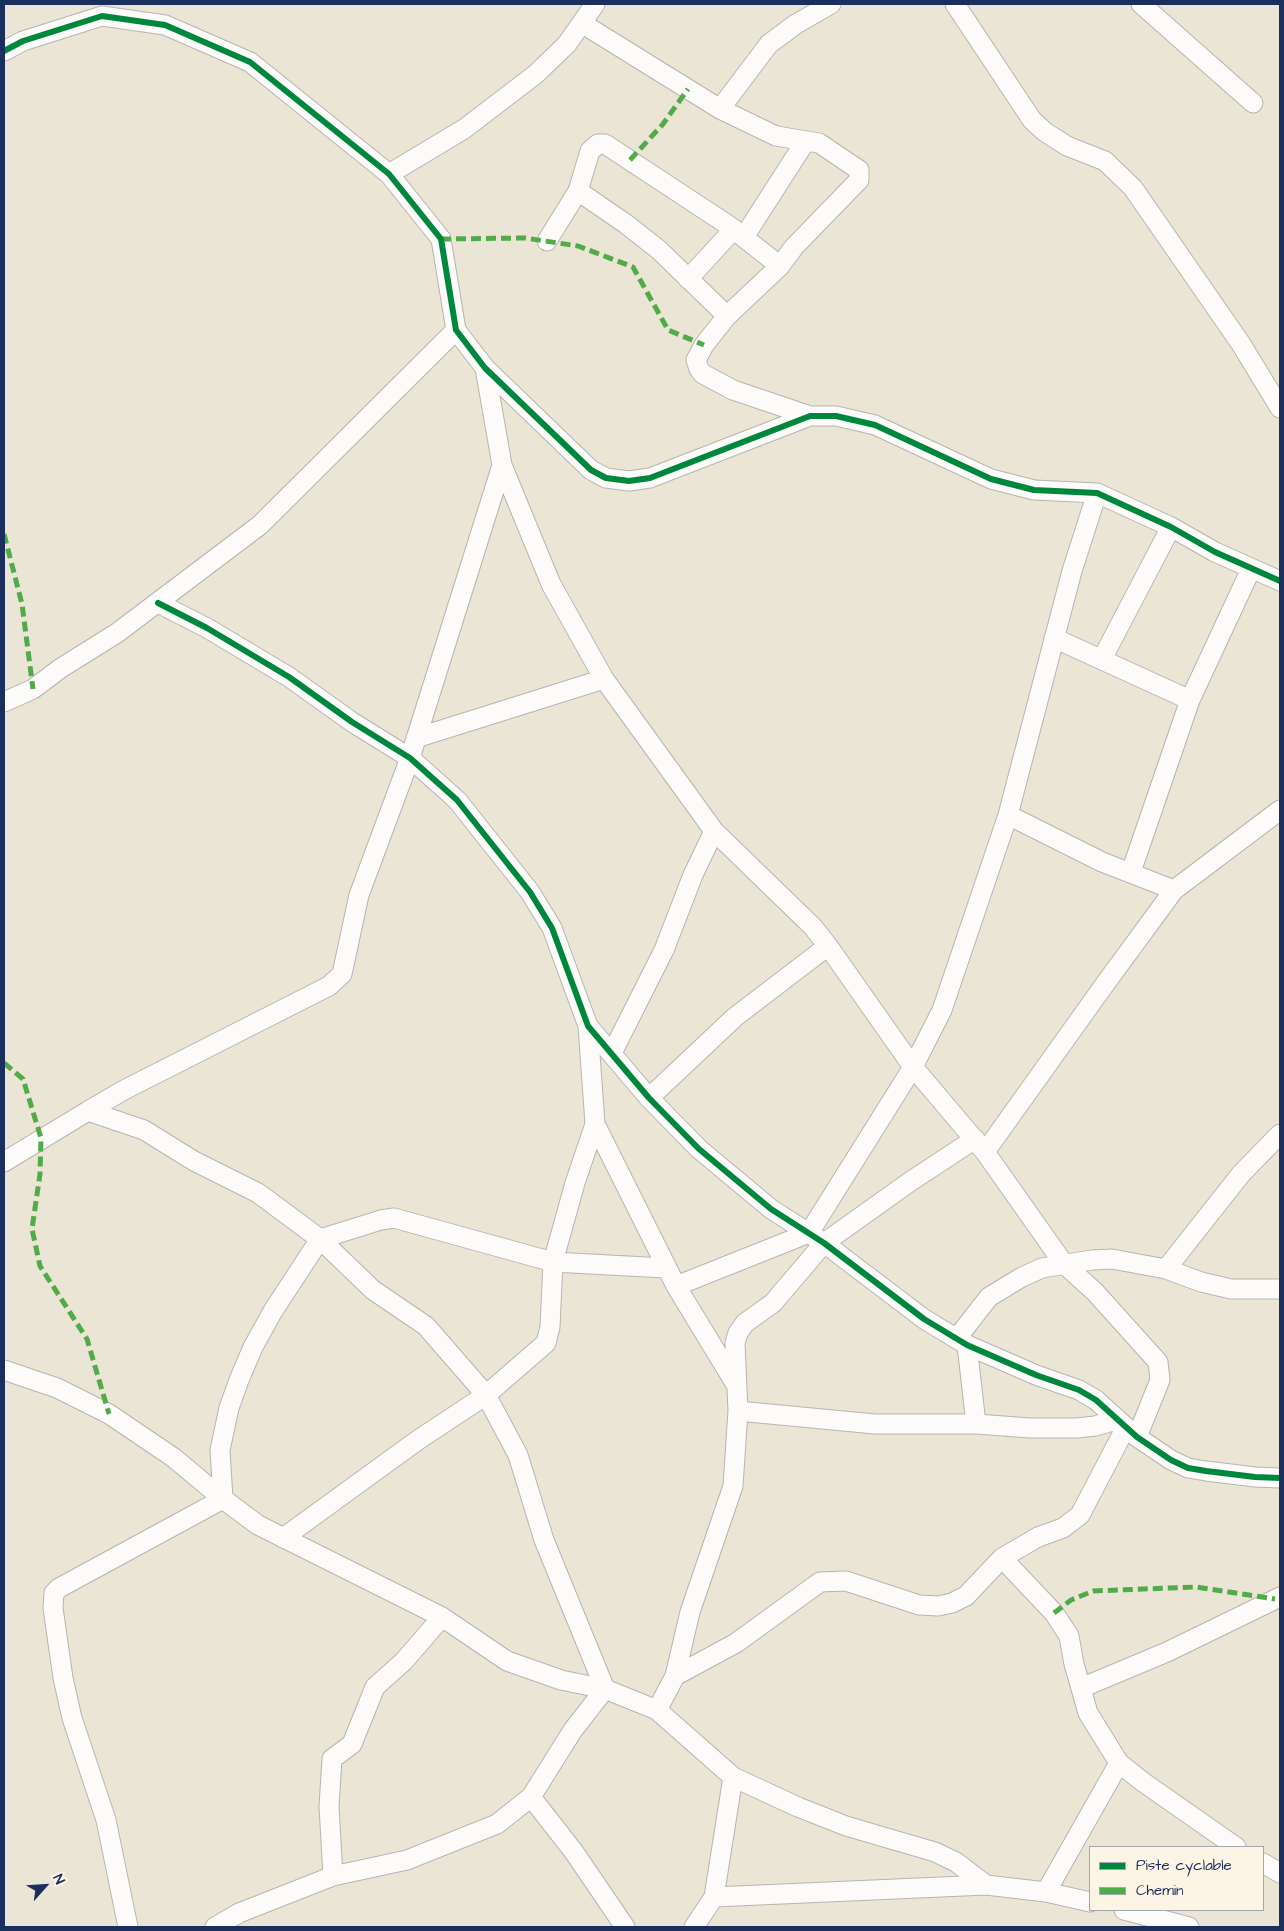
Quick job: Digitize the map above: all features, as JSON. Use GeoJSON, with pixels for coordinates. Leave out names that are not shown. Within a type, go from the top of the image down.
{"type":"FeatureCollection","features":[{"type":"Feature","properties":{"kind":"street"},"geometry":{"type":"LineString","coordinates":[[389,174],[464,130],[536,74],[567,44],[583,24],[595,4]]}},
{"type":"Feature","properties":{"kind":"street"},"geometry":{"type":"LineString","coordinates":[[720,109],[769,44],[796,24],[831,4]]}},
{"type":"Feature","properties":{"kind":"street"},"geometry":{"type":"LineString","coordinates":[[955,4],[1032,120],[1045,132],[1068,146],[1104,161],[1133,188],[1236,337],[1280,408]]}},
{"type":"Feature","properties":{"kind":"street"},"geometry":{"type":"LineString","coordinates":[[1141,4],[1253,103]]}},
{"type":"Feature","properties":{"kind":"street"},"geometry":{"type":"LineString","coordinates":[[4,51],[23,42],[102,16],[165,25],[250,62],[389,174],[441,239],[456,330],[484,368],[592,470],[606,478],[629,482],[650,478],[810,416]]}},
{"type":"Feature","properties":{"kind":"street"},"geometry":{"type":"LineString","coordinates":[[583,24],[720,109],[776,136],[819,143],[855,166],[860,174],[859,180],[794,247],[780,266],[727,316],[704,345],[696,360],[703,374],[733,390],[810,416],[836,416],[875,425],[991,479],[1034,490],[1097,493],[1171,527],[1251,569],[1280,581]]}},
{"type":"Feature","properties":{"kind":"street"},"geometry":{"type":"LineString","coordinates":[[688,279],[739,233],[805,142]]}},
{"type":"Feature","properties":{"kind":"street"},"geometry":{"type":"LineString","coordinates":[[548,242],[578,191],[590,151],[598,144],[605,144],[739,233],[780,266]]}},
{"type":"Feature","properties":{"kind":"street"},"geometry":{"type":"LineString","coordinates":[[578,191],[626,224],[659,250],[727,316]]}},
{"type":"Feature","properties":{"kind":"street"},"geometry":{"type":"LineString","coordinates":[[4,702],[33,689],[61,668],[117,633],[260,525],[456,330]]}},
{"type":"Feature","properties":{"kind":"street"},"geometry":{"type":"LineString","coordinates":[[484,368],[502,465],[552,584],[604,679],[714,831],[812,927],[828,946],[912,1067],[980,1146],[1064,1264],[1095,1292],[1158,1362],[1160,1380],[1126,1428],[1080,1515],[1063,1528],[1038,1536],[1002,1558],[966,1596],[952,1603],[938,1606],[920,1605],[846,1581],[820,1582],[736,1643],[675,1676]]}},
{"type":"Feature","properties":{"kind":"street"},"geometry":{"type":"LineString","coordinates":[[4,1162],[124,1090],[338,979],[342,974],[359,895],[410,758],[502,465]]}},
{"type":"Feature","properties":{"kind":"street"},"geometry":{"type":"LineString","coordinates":[[657,1710],[675,1676],[690,1612],[733,1486],[738,1411],[735,1343],[738,1333],[745,1323],[773,1303],[817,1238],[942,1010],[1008,816],[1034,723],[1054,638],[1097,493]]}},
{"type":"Feature","properties":{"kind":"street"},"geometry":{"type":"LineString","coordinates":[[1102,659],[1171,527]]}},
{"type":"Feature","properties":{"kind":"street"},"geometry":{"type":"LineString","coordinates":[[1131,872],[1164,770],[1190,700],[1251,569]]}},
{"type":"Feature","properties":{"kind":"street"},"geometry":{"type":"LineString","coordinates":[[158,603],[207,628],[289,677],[352,722],[410,758],[457,800],[530,892],[552,928],[588,1026],[595,1124],[665,1268],[737,1385]]}},
{"type":"Feature","properties":{"kind":"street"},"geometry":{"type":"LineString","coordinates":[[1054,638],[1190,700]]}},
{"type":"Feature","properties":{"kind":"street"},"geometry":{"type":"LineString","coordinates":[[416,738],[604,679]]}},
{"type":"Feature","properties":{"kind":"street"},"geometry":{"type":"LineString","coordinates":[[676,1286],[817,1238],[911,1181],[980,1146],[1174,890],[1280,810]]}},
{"type":"Feature","properties":{"kind":"street"},"geometry":{"type":"LineString","coordinates":[[1008,816],[1102,862],[1174,890]]}},
{"type":"Feature","properties":{"kind":"street"},"geometry":{"type":"LineString","coordinates":[[612,1053],[664,950],[693,874],[714,831]]}},
{"type":"Feature","properties":{"kind":"street"},"geometry":{"type":"LineString","coordinates":[[649,1098],[735,1017],[767,990],[828,946]]}},
{"type":"Feature","properties":{"kind":"street"},"geometry":{"type":"LineString","coordinates":[[588,1026],[649,1098],[699,1149],[730,1177],[771,1209],[817,1238],[924,1319],[962,1342],[1036,1375],[1079,1390],[1096,1400],[1126,1428],[1171,1460],[1188,1468],[1255,1478],[1280,1478]]}},
{"type":"Feature","properties":{"kind":"street"},"geometry":{"type":"LineString","coordinates":[[88,1111],[144,1130],[194,1161],[258,1193],[320,1239],[372,1290],[426,1326],[486,1394],[518,1455],[544,1540],[605,1689]]}},
{"type":"Feature","properties":{"kind":"street"},"geometry":{"type":"LineString","coordinates":[[283,1538],[418,1440],[486,1394],[546,1343],[550,1327],[553,1262],[575,1183],[595,1124]]}},
{"type":"Feature","properties":{"kind":"street"},"geometry":{"type":"LineString","coordinates":[[1166,1269],[1241,1174],[1280,1134]]}},
{"type":"Feature","properties":{"kind":"street"},"geometry":{"type":"LineString","coordinates":[[223,1499],[220,1450],[229,1408],[239,1380],[253,1347],[273,1311],[320,1239],[381,1220],[394,1218],[553,1262],[665,1268]]}},
{"type":"Feature","properties":{"kind":"street"},"geometry":{"type":"LineString","coordinates":[[976,1424],[962,1342],[979,1307],[996,1291],[1042,1268],[1112,1259],[1166,1269],[1201,1282],[1231,1289],[1280,1289]]}},
{"type":"Feature","properties":{"kind":"street"},"geometry":{"type":"LineString","coordinates":[[4,1370],[57,1388],[109,1414],[174,1458],[258,1525],[442,1617],[507,1661],[561,1680],[605,1689],[657,1710],[733,1777],[846,1826],[936,1852],[956,1862],[986,1885]]}},
{"type":"Feature","properties":{"kind":"street"},"geometry":{"type":"LineString","coordinates":[[738,1411],[884,1424],[976,1424],[1126,1428]]}},
{"type":"Feature","properties":{"kind":"street"},"geometry":{"type":"LineString","coordinates":[[128,1927],[106,1820],[69,1702],[53,1608],[54,1593],[59,1588],[223,1499]]}},
{"type":"Feature","properties":{"kind":"street"},"geometry":{"type":"LineString","coordinates":[[1002,1558],[1054,1613],[1069,1636],[1080,1688],[1088,1713],[1119,1763],[1142,1782],[1235,1846]]}},
{"type":"Feature","properties":{"kind":"street"},"geometry":{"type":"LineString","coordinates":[[1080,1688],[1167,1652],[1280,1597]]}},
{"type":"Feature","properties":{"kind":"street"},"geometry":{"type":"LineString","coordinates":[[334,1876],[329,1806],[332,1759],[352,1744],[375,1687],[404,1661],[442,1617]]}},
{"type":"Feature","properties":{"kind":"street"},"geometry":{"type":"LineString","coordinates":[[215,1927],[239,1913],[334,1876],[407,1860],[437,1850],[497,1824],[531,1797],[573,1730],[605,1689]]}},
{"type":"Feature","properties":{"kind":"street"},"geometry":{"type":"LineString","coordinates":[[1046,1892],[1119,1763]]}},
{"type":"Feature","properties":{"kind":"street"},"geometry":{"type":"LineString","coordinates":[[694,1927],[714,1897],[733,1777]]}},
{"type":"Feature","properties":{"kind":"street"},"geometry":{"type":"LineString","coordinates":[[531,1797],[574,1852],[625,1927]]}},
{"type":"Feature","properties":{"kind":"street"},"geometry":{"type":"LineString","coordinates":[[1264,1864],[1280,1873]]}},
{"type":"Feature","properties":{"kind":"street"},"geometry":{"type":"LineString","coordinates":[[714,1897],[986,1885],[1046,1892],[1089,1902]]}},
{"type":"Feature","properties":{"kind":"street"},"geometry":{"type":"LineString","coordinates":[[1128,1911],[1189,1927]]}},
{"type":"Feature","properties":{"kind":"marked path"},"geometry":{"type":"LineString","coordinates":[[630,160],[663,124],[688,89]]}},
{"type":"Feature","properties":{"kind":"marked path"},"geometry":{"type":"LineString","coordinates":[[441,239],[525,238],[578,246],[633,267],[668,330],[704,345]]}},
{"type":"Feature","properties":{"kind":"marked path"},"geometry":{"type":"LineString","coordinates":[[4,534],[22,604],[33,689]]}},
{"type":"Feature","properties":{"kind":"marked path"},"geometry":{"type":"LineString","coordinates":[[4,1063],[23,1079],[41,1138],[40,1174],[32,1229],[40,1266],[87,1339],[109,1414]]}},
{"type":"Feature","properties":{"kind":"marked path"},"geometry":{"type":"LineString","coordinates":[[1054,1613],[1071,1600],[1093,1591],[1196,1587],[1275,1599]]}},
{"type":"Feature","properties":{"kind":"cycle path"},"geometry":{"type":"LineString","coordinates":[[4,51],[23,41],[102,16],[165,25],[250,62],[389,174],[441,239],[456,330],[485,368],[591,470],[606,478],[629,481],[650,478],[810,416],[836,416],[875,425],[991,479],[1034,490],[1097,493],[1171,527],[1215,552],[1280,581]]}},
{"type":"Feature","properties":{"kind":"cycle path"},"geometry":{"type":"LineString","coordinates":[[158,603],[207,628],[289,677],[352,722],[410,758],[457,800],[530,892],[552,928],[588,1026],[649,1098],[699,1149],[771,1209],[824,1243],[924,1319],[967,1345],[1036,1375],[1079,1390],[1096,1400],[1137,1437],[1171,1460],[1188,1468],[1206,1471],[1280,1478]]}}]}
